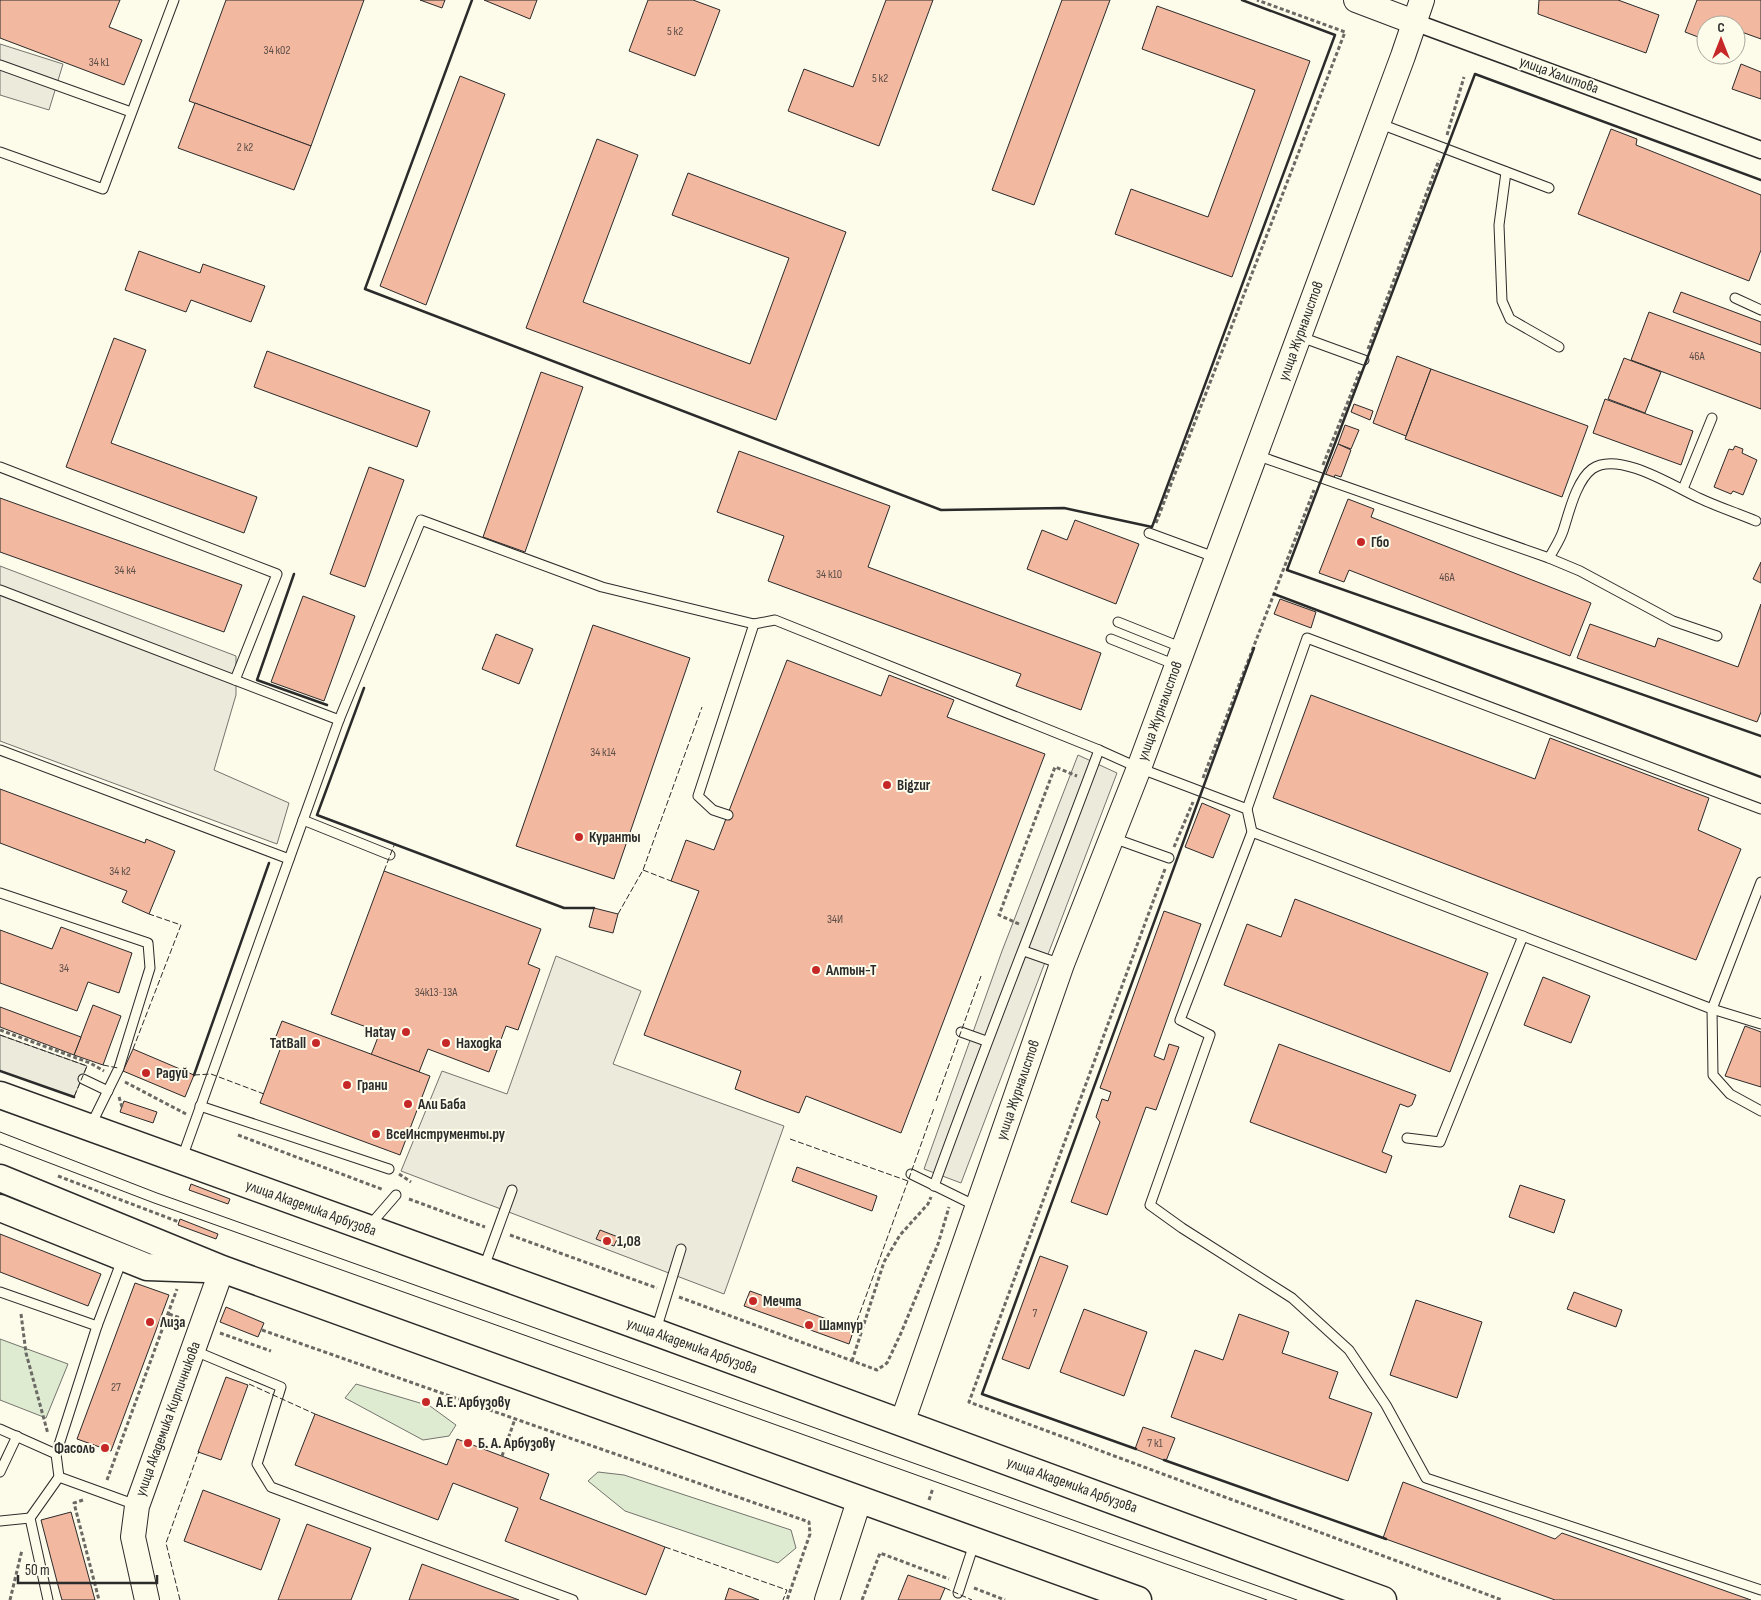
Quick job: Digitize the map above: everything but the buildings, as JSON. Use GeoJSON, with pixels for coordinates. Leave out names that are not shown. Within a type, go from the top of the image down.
{"type":"FeatureCollection","features":[{"type":"Feature","properties":{"kind":"main road","name":"улица Академика Арбузова"},"geometry":{"type":"LineString","coordinates":[[0,1095],[902,1422],[1383,1600]]}},
{"type":"Feature","properties":{"kind":"main road"},"geometry":{"type":"LineString","coordinates":[[0,1178],[222,1269],[859,1501],[1138,1600]]}},
{"type":"Feature","properties":{"kind":"main road"},"geometry":{"type":"LineString","coordinates":[[0,1208],[147,1267],[222,1269]]}},
{"type":"Feature","properties":{"kind":"street","name":"улица Халитова"},"geometry":{"type":"LineString","coordinates":[[1356,0],[1418,11],[1761,150]]}},
{"type":"Feature","properties":{"kind":"street","name":"улица Журналистов"},"geometry":{"type":"LineString","coordinates":[[902,1422],[1062,964],[1139,768],[1418,11]]}},
{"type":"Feature","properties":{"kind":"street","name":"улица Академика Кирпичникова"},"geometry":{"type":"LineString","coordinates":[[147,1600],[133,1538],[137,1506],[222,1269]]}},
{"type":"Feature","properties":{"kind":"street"},"geometry":{"type":"LineString","coordinates":[[828,1600],[859,1501]]}},
{"type":"Feature","properties":{"kind":"lane"},"geometry":{"type":"LineString","coordinates":[[0,152],[103,190],[174,0]]}},
{"type":"Feature","properties":{"kind":"lane"},"geometry":{"type":"LineString","coordinates":[[0,65],[131,112]]}},
{"type":"Feature","properties":{"kind":"lane"},"geometry":{"type":"LineString","coordinates":[[1378,123],[1549,188]]}},
{"type":"Feature","properties":{"kind":"lane"},"geometry":{"type":"LineString","coordinates":[[1506,172],[1498,225],[1502,301],[1510,319],[1559,347]]}},
{"type":"Feature","properties":{"kind":"lane"},"geometry":{"type":"LineString","coordinates":[[1735,298],[1761,310]]}},
{"type":"Feature","properties":{"kind":"lane"},"geometry":{"type":"LineString","coordinates":[[1299,336],[1364,360]]}},
{"type":"Feature","properties":{"kind":"lane"},"geometry":{"type":"LineString","coordinates":[[1683,489],[1712,418]]}},
{"type":"Feature","properties":{"kind":"lane"},"geometry":{"type":"LineString","coordinates":[[1255,455],[1549,558],[1580,571],[1673,621],[1717,636]]}},
{"type":"Feature","properties":{"kind":"lane"},"geometry":{"type":"LineString","coordinates":[[1549,558],[1562,532],[1567,513],[1582,481],[1591,469],[1602,464],[1634,468],[1699,498],[1756,521]]}},
{"type":"Feature","properties":{"kind":"lane"},"geometry":{"type":"LineString","coordinates":[[0,467],[277,574],[235,680]]}},
{"type":"Feature","properties":{"kind":"lane"},"geometry":{"type":"LineString","coordinates":[[181,1160],[339,720],[421,520],[602,587],[754,624],[775,620],[1099,750],[1139,768],[1247,809]]}},
{"type":"Feature","properties":{"kind":"lane"},"geometry":{"type":"LineString","coordinates":[[1151,533],[1216,558]]}},
{"type":"Feature","properties":{"kind":"lane"},"geometry":{"type":"LineString","coordinates":[[0,590],[339,720]]}},
{"type":"Feature","properties":{"kind":"lane"},"geometry":{"type":"LineString","coordinates":[[1118,622],[1180,657]]}},
{"type":"Feature","properties":{"kind":"lane"},"geometry":{"type":"LineString","coordinates":[[728,816],[713,810],[698,796],[754,624]]}},
{"type":"Feature","properties":{"kind":"lane"},"geometry":{"type":"LineString","coordinates":[[1761,809],[1307,638],[1247,809],[1252,832],[1180,1020],[1210,1035],[1150,1205],[1182,1228],[1292,1298],[1349,1350],[1386,1405],[1426,1478],[1761,1590]]}},
{"type":"Feature","properties":{"kind":"lane"},"geometry":{"type":"LineString","coordinates":[[1111,639],[1180,657]]}},
{"type":"Feature","properties":{"kind":"lane"},"geometry":{"type":"LineString","coordinates":[[0,750],[289,859]]}},
{"type":"Feature","properties":{"kind":"lane"},"geometry":{"type":"LineString","coordinates":[[934,1186],[986,1041],[1024,950],[1099,750]]}},
{"type":"Feature","properties":{"kind":"lane"},"geometry":{"type":"LineString","coordinates":[[303,820],[390,855]]}},
{"type":"Feature","properties":{"kind":"lane"},"geometry":{"type":"LineString","coordinates":[[1252,832],[1712,1009],[1761,1024]]}},
{"type":"Feature","properties":{"kind":"lane"},"geometry":{"type":"LineString","coordinates":[[1112,838],[1169,858]]}},
{"type":"Feature","properties":{"kind":"lane"},"geometry":{"type":"LineString","coordinates":[[1761,882],[1712,1009],[1713,1075],[1730,1094],[1761,1111]]}},
{"type":"Feature","properties":{"kind":"lane"},"geometry":{"type":"LineString","coordinates":[[0,893],[148,943],[150,968],[119,1068],[90,1127]]}},
{"type":"Feature","properties":{"kind":"lane"},"geometry":{"type":"LineString","coordinates":[[1407,1138],[1440,1142],[1523,936]]}},
{"type":"Feature","properties":{"kind":"lane"},"geometry":{"type":"LineString","coordinates":[[1024,950],[1062,964]]}},
{"type":"Feature","properties":{"kind":"lane"},"geometry":{"type":"LineString","coordinates":[[961,1032],[986,1041]]}},
{"type":"Feature","properties":{"kind":"lane"},"geometry":{"type":"LineString","coordinates":[[83,1079],[108,1091]]}},
{"type":"Feature","properties":{"kind":"lane"},"geometry":{"type":"LineString","coordinates":[[200,1106],[389,1169]]}},
{"type":"Feature","properties":{"kind":"lane"},"geometry":{"type":"LineString","coordinates":[[911,1174],[978,1207]]}},
{"type":"Feature","properties":{"kind":"lane"},"geometry":{"type":"LineString","coordinates":[[482,1270],[512,1190]]}},
{"type":"Feature","properties":{"kind":"lane"},"geometry":{"type":"LineString","coordinates":[[367,1228],[396,1195]]}},
{"type":"Feature","properties":{"kind":"lane"},"geometry":{"type":"LineString","coordinates":[[655,1332],[681,1249]]}},
{"type":"Feature","properties":{"kind":"lane"},"geometry":{"type":"LineString","coordinates":[[48,1600],[30,1518],[59,1477],[56,1454],[97,1326],[123,1258]]}},
{"type":"Feature","properties":{"kind":"lane"},"geometry":{"type":"LineString","coordinates":[[0,1292],[97,1326]]}},
{"type":"Feature","properties":{"kind":"lane"},"geometry":{"type":"LineString","coordinates":[[192,1350],[282,1387],[257,1464],[271,1487],[573,1600]]}},
{"type":"Feature","properties":{"kind":"lane"},"geometry":{"type":"LineString","coordinates":[[0,1429],[56,1454]]}},
{"type":"Feature","properties":{"kind":"lane"},"geometry":{"type":"LineString","coordinates":[[0,1472],[17,1436]]}},
{"type":"Feature","properties":{"kind":"lane"},"geometry":{"type":"LineString","coordinates":[[59,1477],[137,1506]]}},
{"type":"Feature","properties":{"kind":"lane"},"geometry":{"type":"LineString","coordinates":[[0,1521],[30,1518]]}},
{"type":"Feature","properties":{"kind":"lane"},"geometry":{"type":"LineString","coordinates":[[958,1593],[974,1541]]}},
{"type":"Feature","properties":{"kind":"path"},"geometry":{"type":"LineString","coordinates":[[1151,533],[1345,32],[1257,0]]}},
{"type":"Feature","properties":{"kind":"path"},"geometry":{"type":"LineString","coordinates":[[1464,77],[1444,147],[1198,790],[1169,858],[969,1402],[1502,1600]]}},
{"type":"Feature","properties":{"kind":"path"},"geometry":{"type":"LineString","coordinates":[[53,1174],[179,1222]]}},
{"type":"Feature","properties":{"kind":"path"},"geometry":{"type":"LineString","coordinates":[[396,1195],[667,1292],[877,1370],[887,1363],[938,1244],[953,1195]]}},
{"type":"Feature","properties":{"kind":"path"},"geometry":{"type":"LineString","coordinates":[[100,1600],[74,1503],[102,1493],[178,1288],[169,1285]]}},
{"type":"Feature","properties":{"kind":"path"},"geometry":{"type":"LineString","coordinates":[[19,1298],[26,1352],[43,1421],[56,1454]]}},
{"type":"Feature","properties":{"kind":"path"},"geometry":{"type":"LineString","coordinates":[[169,1314],[184,1320]]}},
{"type":"Feature","properties":{"kind":"path"},"geometry":{"type":"LineString","coordinates":[[262,1330],[809,1522],[810,1534],[787,1600]]}},
{"type":"Feature","properties":{"kind":"path"},"geometry":{"type":"LineString","coordinates":[[217,1332],[271,1351]]}},
{"type":"Feature","properties":{"kind":"path"},"geometry":{"type":"LineString","coordinates":[[502,1456],[515,1420]]}},
{"type":"Feature","properties":{"kind":"path"},"geometry":{"type":"LineString","coordinates":[[929,1500],[933,1488]]}},
{"type":"Feature","properties":{"kind":"path"},"geometry":{"type":"LineString","coordinates":[[10,1600],[30,1518]]}},
{"type":"Feature","properties":{"kind":"path"},"geometry":{"type":"LineString","coordinates":[[862,1600],[880,1553],[1005,1600]]}},
{"type":"Feature","properties":{"kind":"green space"},"geometry":{"type":"Polygon","coordinates":[[[0,1339],[68,1364],[46,1418],[0,1400],[0,1339]]]}},
{"type":"Feature","properties":{"kind":"green space"},"geometry":{"type":"Polygon","coordinates":[[[356,1384],[430,1406],[456,1425],[449,1436],[423,1440],[345,1398],[356,1384]]]}},
{"type":"Feature","properties":{"kind":"green space"},"geometry":{"type":"Polygon","coordinates":[[[598,1472],[624,1475],[791,1530],[796,1548],[778,1563],[625,1511],[588,1481],[598,1472]]]}},
{"type":"Feature","properties":{"kind":"shaded area"},"geometry":{"type":"Polygon","coordinates":[[[0,44],[63,64],[49,110],[0,95],[0,44]]]}},
{"type":"Feature","properties":{"kind":"shaded area"},"geometry":{"type":"Polygon","coordinates":[[[0,566],[236,656],[236,695],[214,770],[289,803],[277,844],[0,741],[0,566]]]}},
{"type":"Feature","properties":{"kind":"shaded area"},"geometry":{"type":"Polygon","coordinates":[[[1078,755],[1117,773],[961,1183],[924,1169],[1002,951],[1078,755]]]}},
{"type":"Feature","properties":{"kind":"shaded area"},"geometry":{"type":"Polygon","coordinates":[[[556,956],[641,991],[613,1064],[784,1126],[724,1294],[401,1171],[442,1071],[507,1094],[556,956]]]}},
{"type":"Feature","properties":{"kind":"shaded area"},"geometry":{"type":"Polygon","coordinates":[[[0,1035],[87,1066],[74,1097],[0,1071],[0,1035]]]}},
{"type":"Feature","properties":{"kind":"tram line"},"geometry":{"type":"LineString","coordinates":[[0,1132],[157,1193],[1297,1600]]}},
{"type":"Feature","properties":{"kind":"tram line"},"geometry":{"type":"LineString","coordinates":[[0,1144],[154,1203],[1267,1600]]}},
{"type":"Feature","properties":{"kind":"fence"},"geometry":{"type":"LineString","coordinates":[[618,914],[643,870],[702,707]]}},
{"type":"Feature","properties":{"kind":"fence"},"geometry":{"type":"LineString","coordinates":[[384,871],[395,843]]}},
{"type":"Feature","properties":{"kind":"fence"},"geometry":{"type":"LineString","coordinates":[[643,870],[671,881]]}},
{"type":"Feature","properties":{"kind":"fence"},"geometry":{"type":"LineString","coordinates":[[133,1049],[181,925],[149,914]]}},
{"type":"Feature","properties":{"kind":"fence"},"geometry":{"type":"LineString","coordinates":[[936,1101],[981,976]]}},
{"type":"Feature","properties":{"kind":"fence"},"geometry":{"type":"LineString","coordinates":[[0,1035],[87,1066],[74,1097],[0,1071]]}},
{"type":"Feature","properties":{"kind":"fence"},"geometry":{"type":"LineString","coordinates":[[103,1065],[118,1068]]}},
{"type":"Feature","properties":{"kind":"fence"},"geometry":{"type":"LineString","coordinates":[[194,1075],[211,1074],[264,1094]]}},
{"type":"Feature","properties":{"kind":"fence"},"geometry":{"type":"LineString","coordinates":[[790,1139],[908,1181],[934,1108]]}},
{"type":"Feature","properties":{"kind":"fence"},"geometry":{"type":"LineString","coordinates":[[854,1329],[908,1181]]}},
{"type":"Feature","properties":{"kind":"fence"},"geometry":{"type":"LineString","coordinates":[[249,1384],[315,1414]]}},
{"type":"Feature","properties":{"kind":"fence"},"geometry":{"type":"LineString","coordinates":[[180,1600],[166,1543],[199,1451]]}},
{"type":"Feature","properties":{"kind":"fence"},"geometry":{"type":"LineString","coordinates":[[665,1547],[787,1590],[783,1600]]}},
{"type":"Feature","properties":{"kind":"fence"},"geometry":{"type":"LineString","coordinates":[[945,1588],[972,1600]]}},
{"type":"Feature","properties":{"kind":"wall"},"geometry":{"type":"LineString","coordinates":[[472,0],[365,289],[941,510],[1064,508],[1152,527],[1335,35],[1242,0]]}},
{"type":"Feature","properties":{"kind":"wall"},"geometry":{"type":"LineString","coordinates":[[1761,180],[1475,74],[1287,570],[1761,736]]}},
{"type":"Feature","properties":{"kind":"wall"},"geometry":{"type":"LineString","coordinates":[[294,574],[257,680],[327,705]]}},
{"type":"Feature","properties":{"kind":"wall"},"geometry":{"type":"LineString","coordinates":[[1274,594],[1761,777]]}},
{"type":"Feature","properties":{"kind":"wall"},"geometry":{"type":"LineString","coordinates":[[1136,1449],[982,1394],[1254,648]]}},
{"type":"Feature","properties":{"kind":"wall"},"geometry":{"type":"LineString","coordinates":[[364,688],[317,815],[564,908],[594,908]]}},
{"type":"Feature","properties":{"kind":"wall"},"geometry":{"type":"LineString","coordinates":[[194,1075],[269,863]]}},
{"type":"Feature","properties":{"kind":"wall"},"geometry":{"type":"LineString","coordinates":[[0,1071],[74,1097]]}},
{"type":"Feature","properties":{"kind":"wall"},"geometry":{"type":"LineString","coordinates":[[1164,1460],[1386,1539]]}},
{"type":"Feature","properties":{"kind":"place","name":"Гбо"},"geometry":{"type":"Point","coordinates":[1361,542]}},
{"type":"Feature","properties":{"kind":"place","name":"Bigzur"},"geometry":{"type":"Point","coordinates":[887,785]}},
{"type":"Feature","properties":{"kind":"place","name":"Куранты"},"geometry":{"type":"Point","coordinates":[579,837]}},
{"type":"Feature","properties":{"kind":"place","name":"Алтын-Т"},"geometry":{"type":"Point","coordinates":[816,970]}},
{"type":"Feature","properties":{"kind":"place","name":"Hatay"},"geometry":{"type":"Point","coordinates":[406,1032]}},
{"type":"Feature","properties":{"kind":"place","name":"TatBall"},"geometry":{"type":"Point","coordinates":[316,1043]}},
{"type":"Feature","properties":{"kind":"place","name":"Находка"},"geometry":{"type":"Point","coordinates":[446,1043]}},
{"type":"Feature","properties":{"kind":"place","name":"Радуй"},"geometry":{"type":"Point","coordinates":[146,1073]}},
{"type":"Feature","properties":{"kind":"place","name":"Грани"},"geometry":{"type":"Point","coordinates":[347,1085]}},
{"type":"Feature","properties":{"kind":"place","name":"Али Баба"},"geometry":{"type":"Point","coordinates":[408,1104]}},
{"type":"Feature","properties":{"kind":"place","name":"ВсеИнструменты.ру"},"geometry":{"type":"Point","coordinates":[376,1134]}},
{"type":"Feature","properties":{"kind":"place","name":"1,08"},"geometry":{"type":"Point","coordinates":[607,1241]}},
{"type":"Feature","properties":{"kind":"place","name":"Мечта"},"geometry":{"type":"Point","coordinates":[753,1301]}},
{"type":"Feature","properties":{"kind":"place","name":"Лиза"},"geometry":{"type":"Point","coordinates":[150,1322]}},
{"type":"Feature","properties":{"kind":"place","name":"Шампур"},"geometry":{"type":"Point","coordinates":[809,1325]}},
{"type":"Feature","properties":{"kind":"place","name":"А.Е. Арбузову"},"geometry":{"type":"Point","coordinates":[426,1402]}},
{"type":"Feature","properties":{"kind":"place","name":"Б. А. Арбузову"},"geometry":{"type":"Point","coordinates":[468,1443]}},
{"type":"Feature","properties":{"kind":"place","name":"Фасоль"},"geometry":{"type":"Point","coordinates":[105,1448]}}]}
